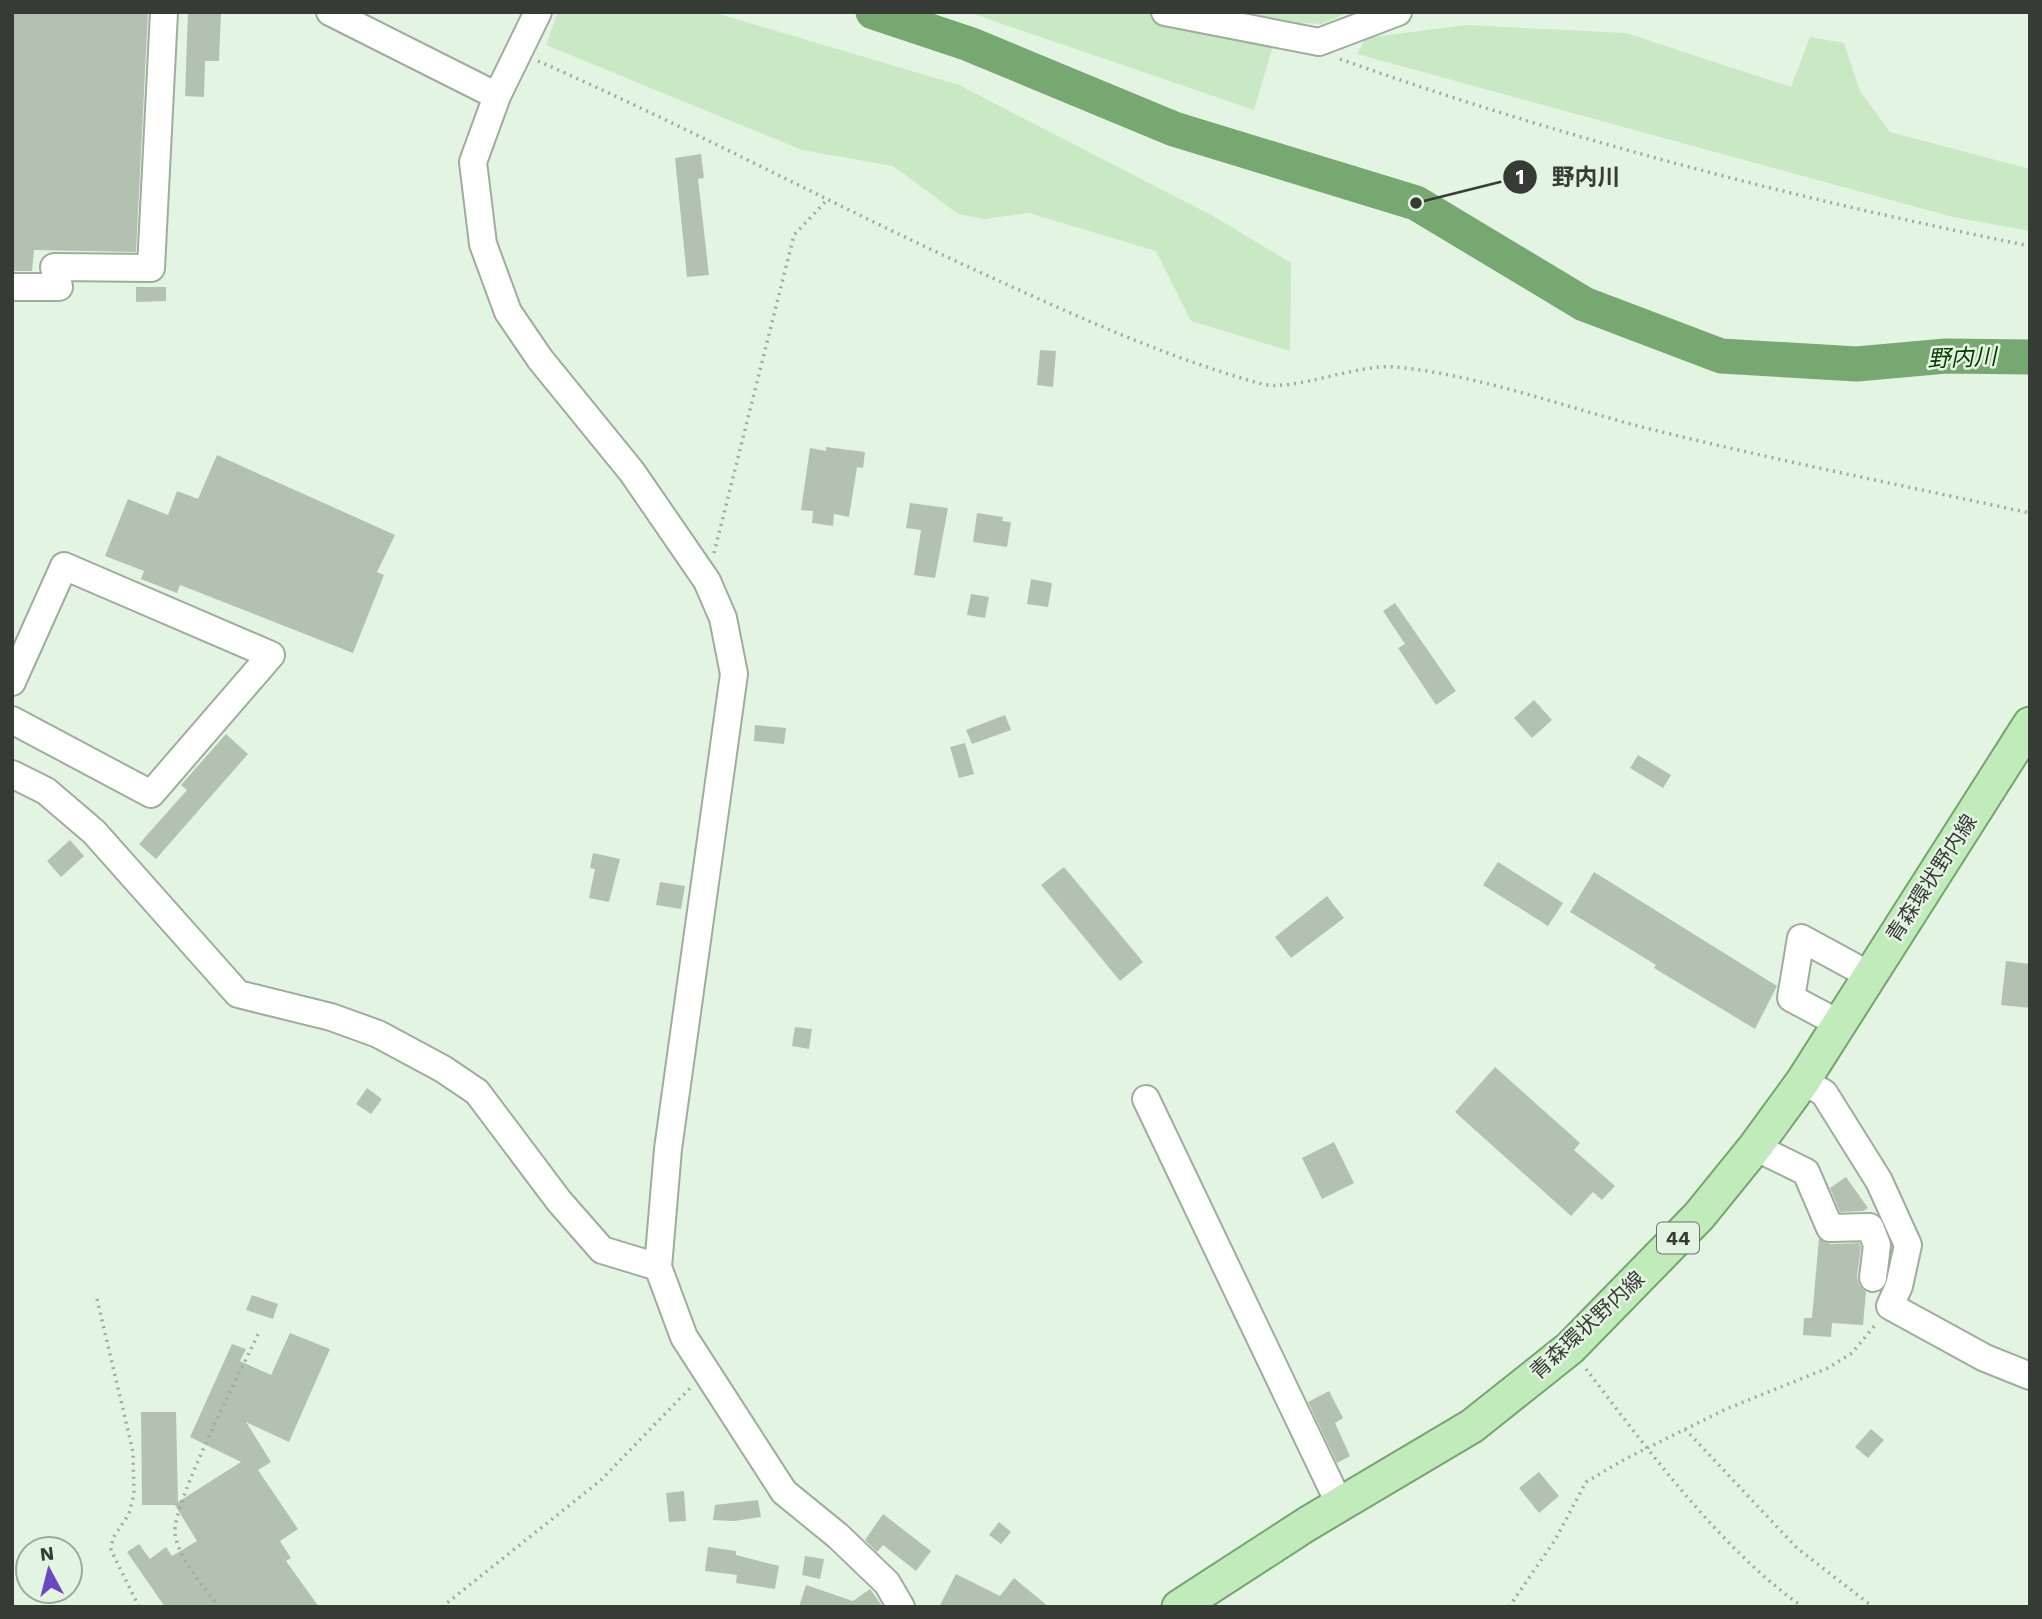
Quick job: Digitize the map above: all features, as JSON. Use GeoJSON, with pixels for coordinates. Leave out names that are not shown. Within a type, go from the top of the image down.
{"type":"FeatureCollection","features":[{"type":"Feature","properties":{"kind":"main road","name":"青森環状野内線"},"geometry":{"type":"LineString","coordinates":[[1179,1607],[1340,1505],[1472,1426],[1570,1348],[1699,1216],[1755,1147],[1803,1081],[2030,724]]}},
{"type":"Feature","properties":{"kind":"street"},"geometry":{"type":"LineString","coordinates":[[12,287],[59,287],[54,267],[151,268],[164,12]]}},
{"type":"Feature","properties":{"kind":"street"},"geometry":{"type":"LineString","coordinates":[[330,12],[497,96]]}},
{"type":"Feature","properties":{"kind":"street"},"geometry":{"type":"LineString","coordinates":[[538,12],[497,96],[473,162],[483,244],[492,275],[508,312],[540,359],[632,472],[707,581],[723,618],[734,674],[668,1149],[658,1267],[684,1337],[784,1492],[838,1536],[887,1583],[901,1607]]}},
{"type":"Feature","properties":{"kind":"street"},"geometry":{"type":"LineString","coordinates":[[1165,12],[1241,30],[1319,42],[1398,12]]}},
{"type":"Feature","properties":{"kind":"street"},"geometry":{"type":"LineString","coordinates":[[12,682],[64,566],[271,655],[151,794],[12,720]]}},
{"type":"Feature","properties":{"kind":"street"},"geometry":{"type":"LineString","coordinates":[[12,774],[46,791],[94,831],[238,994],[343,1021],[378,1034],[443,1069],[477,1092],[559,1201],[602,1250],[658,1267]]}},
{"type":"Feature","properties":{"kind":"street"},"geometry":{"type":"LineString","coordinates":[[1838,1023],[1791,998],[1801,938],[1868,975]]}},
{"type":"Feature","properties":{"kind":"street"},"geometry":{"type":"LineString","coordinates":[[1803,1081],[1824,1093],[1879,1181],[1908,1245],[1899,1286],[1891,1306],[1985,1358],[2030,1376]]}},
{"type":"Feature","properties":{"kind":"street"},"geometry":{"type":"LineString","coordinates":[[1146,1099],[1340,1505]]}},
{"type":"Feature","properties":{"kind":"street"},"geometry":{"type":"LineString","coordinates":[[1755,1147],[1806,1172],[1830,1228],[1870,1227],[1877,1245],[1873,1278]]}},
{"type":"Feature","properties":{"kind":"path"},"geometry":{"type":"LineString","coordinates":[[1319,42],[1335,57],[1444,96],[1634,153],[1920,224],[2030,246]]}},
{"type":"Feature","properties":{"kind":"path"},"geometry":{"type":"LineString","coordinates":[[521,46],[904,238],[1075,316],[1169,353],[1268,386],[1392,366],[1486,385],[1644,427],[1851,475],[2030,513]]}},
{"type":"Feature","properties":{"kind":"path"},"geometry":{"type":"LineString","coordinates":[[707,581],[794,235],[827,200]]}},
{"type":"Feature","properties":{"kind":"path"},"geometry":{"type":"LineString","coordinates":[[97,1299],[133,1452],[134,1494],[129,1514],[113,1538],[111,1550],[139,1607]]}},
{"type":"Feature","properties":{"kind":"path"},"geometry":{"type":"LineString","coordinates":[[1509,1607],[1555,1540],[1586,1482],[1726,1409],[1828,1368],[1852,1353],[1891,1306]]}},
{"type":"Feature","properties":{"kind":"path"},"geometry":{"type":"LineString","coordinates":[[219,1607],[182,1553],[175,1533],[176,1518],[201,1456],[259,1332]]}},
{"type":"Feature","properties":{"kind":"path"},"geometry":{"type":"LineString","coordinates":[[1570,1348],[1647,1448],[1751,1566],[1803,1607]]}},
{"type":"Feature","properties":{"kind":"path"},"geometry":{"type":"LineString","coordinates":[[442,1607],[601,1480],[705,1373]]}},
{"type":"Feature","properties":{"kind":"path"},"geometry":{"type":"LineString","coordinates":[[1685,1429],[1797,1548],[1873,1607]]}},
{"type":"Feature","properties":{"kind":"green space"},"geometry":{"type":"Polygon","coordinates":[[[558,12],[712,12],[959,85],[1215,217],[1291,263],[1290,351],[1191,321],[1156,251],[1029,213],[984,219],[958,214],[893,166],[802,150],[546,45],[558,12]]]}},
{"type":"Feature","properties":{"kind":"green space"},"geometry":{"type":"Polygon","coordinates":[[[968,12],[1348,12],[1322,24],[1280,22],[1254,110],[968,12]]]}},
{"type":"Feature","properties":{"kind":"green space"},"geometry":{"type":"Polygon","coordinates":[[[1466,25],[1626,33],[1791,87],[1810,37],[1844,43],[1860,91],[1890,132],[2030,169],[2030,231],[1953,217],[1357,54],[1366,38],[1466,25]]]}},
{"type":"Feature","properties":{"kind":"building"},"geometry":{"type":"Polygon","coordinates":[[[12,12],[148,12],[136,252],[34,250],[32,271],[12,271],[12,12]]]}},
{"type":"Feature","properties":{"kind":"building"},"geometry":{"type":"Polygon","coordinates":[[[188,12],[221,12],[219,61],[205,61],[204,97],[185,96],[188,12]]]}},
{"type":"Feature","properties":{"kind":"building"},"geometry":{"type":"Polygon","coordinates":[[[701,154],[704,178],[698,179],[709,275],[687,277],[675,158],[701,154]]]}},
{"type":"Feature","properties":{"kind":"building"},"geometry":{"type":"Polygon","coordinates":[[[136,287],[166,287],[166,301],[136,302],[136,287]]]}},
{"type":"Feature","properties":{"kind":"building"},"geometry":{"type":"Polygon","coordinates":[[[1040,350],[1056,351],[1053,387],[1037,385],[1040,350]]]}},
{"type":"Feature","properties":{"kind":"building"},"geometry":{"type":"Polygon","coordinates":[[[826,447],[865,452],[863,468],[857,467],[849,517],[834,514],[833,526],[812,523],[813,511],[801,510],[810,448],[826,451],[826,447]]]}},
{"type":"Feature","properties":{"kind":"building"},"geometry":{"type":"Polygon","coordinates":[[[217,455],[395,535],[377,572],[384,575],[353,653],[180,585],[177,593],[141,579],[144,571],[105,556],[128,499],[168,515],[177,491],[198,499],[217,455]]]}},
{"type":"Feature","properties":{"kind":"building"},"geometry":{"type":"Polygon","coordinates":[[[910,503],[948,508],[935,578],[914,575],[921,530],[906,528],[910,503]]]}},
{"type":"Feature","properties":{"kind":"building"},"geometry":{"type":"Polygon","coordinates":[[[977,513],[1003,517],[1002,521],[1011,522],[1007,547],[973,542],[977,513]]]}},
{"type":"Feature","properties":{"kind":"building"},"geometry":{"type":"Polygon","coordinates":[[[1031,579],[1052,583],[1048,607],[1027,604],[1031,579]]]}},
{"type":"Feature","properties":{"kind":"building"},"geometry":{"type":"Polygon","coordinates":[[[971,594],[989,597],[985,618],[967,615],[971,594]]]}},
{"type":"Feature","properties":{"kind":"building"},"geometry":{"type":"Polygon","coordinates":[[[1395,603],[1456,691],[1436,705],[1398,648],[1405,644],[1383,611],[1395,603]]]}},
{"type":"Feature","properties":{"kind":"building"},"geometry":{"type":"Polygon","coordinates":[[[1534,700],[1552,720],[1532,738],[1514,718],[1534,700]]]}},
{"type":"Feature","properties":{"kind":"building"},"geometry":{"type":"Polygon","coordinates":[[[1005,715],[1011,730],[972,744],[966,730],[1005,715]]]}},
{"type":"Feature","properties":{"kind":"building"},"geometry":{"type":"Polygon","coordinates":[[[755,725],[786,728],[784,744],[754,741],[755,725]]]}},
{"type":"Feature","properties":{"kind":"building"},"geometry":{"type":"Polygon","coordinates":[[[226,734],[248,754],[156,859],[139,844],[187,790],[181,785],[226,734]]]}},
{"type":"Feature","properties":{"kind":"building"},"geometry":{"type":"Polygon","coordinates":[[[965,743],[974,774],[959,778],[950,747],[965,743]]]}},
{"type":"Feature","properties":{"kind":"building"},"geometry":{"type":"Polygon","coordinates":[[[1638,755],[1671,775],[1663,788],[1630,768],[1638,755]]]}},
{"type":"Feature","properties":{"kind":"building"},"geometry":{"type":"Polygon","coordinates":[[[70,840],[84,856],[61,877],[47,861],[70,840]]]}},
{"type":"Feature","properties":{"kind":"building"},"geometry":{"type":"Polygon","coordinates":[[[593,853],[620,859],[609,902],[589,898],[595,869],[590,868],[593,853]]]}},
{"type":"Feature","properties":{"kind":"building"},"geometry":{"type":"Polygon","coordinates":[[[1498,862],[1563,903],[1548,926],[1483,885],[1498,862]]]}},
{"type":"Feature","properties":{"kind":"building"},"geometry":{"type":"Polygon","coordinates":[[[1064,867],[1143,962],[1120,981],[1041,885],[1064,867]]]}},
{"type":"Feature","properties":{"kind":"building"},"geometry":{"type":"Polygon","coordinates":[[[1594,872],[1777,986],[1755,1029],[1654,968],[1656,965],[1570,912],[1594,872]]]}},
{"type":"Feature","properties":{"kind":"building"},"geometry":{"type":"Polygon","coordinates":[[[660,882],[685,886],[681,909],[656,905],[660,882]]]}},
{"type":"Feature","properties":{"kind":"building"},"geometry":{"type":"Polygon","coordinates":[[[1327,896],[1344,918],[1291,958],[1275,937],[1327,896]]]}},
{"type":"Feature","properties":{"kind":"building"},"geometry":{"type":"Polygon","coordinates":[[[2006,961],[2030,964],[2030,1008],[2001,1005],[2006,961]]]}},
{"type":"Feature","properties":{"kind":"building"},"geometry":{"type":"Polygon","coordinates":[[[795,1027],[812,1029],[809,1049],[792,1046],[795,1027]]]}},
{"type":"Feature","properties":{"kind":"building"},"geometry":{"type":"Polygon","coordinates":[[[1495,1067],[1580,1143],[1574,1150],[1615,1186],[1602,1200],[1593,1192],[1571,1216],[1455,1112],[1495,1067]]]}},
{"type":"Feature","properties":{"kind":"building"},"geometry":{"type":"Polygon","coordinates":[[[367,1088],[382,1099],[371,1114],[356,1104],[367,1088]]]}},
{"type":"Feature","properties":{"kind":"building"},"geometry":{"type":"Polygon","coordinates":[[[1334,1142],[1354,1183],[1322,1199],[1302,1158],[1334,1142]]]}},
{"type":"Feature","properties":{"kind":"building"},"geometry":{"type":"Polygon","coordinates":[[[1846,1177],[1868,1208],[1863,1211],[1840,1212],[1830,1188],[1846,1177]]]}},
{"type":"Feature","properties":{"kind":"building"},"geometry":{"type":"Polygon","coordinates":[[[1819,1238],[1830,1244],[1859,1243],[1861,1247],[1857,1277],[1859,1285],[1866,1292],[1863,1325],[1832,1323],[1831,1337],[1803,1335],[1804,1318],[1812,1318],[1819,1238]]]}},
{"type":"Feature","properties":{"kind":"building"},"geometry":{"type":"Polygon","coordinates":[[[252,1295],[278,1304],[273,1319],[246,1310],[252,1295]]]}},
{"type":"Feature","properties":{"kind":"building"},"geometry":{"type":"Polygon","coordinates":[[[290,1333],[330,1349],[289,1442],[246,1422],[271,1462],[258,1470],[298,1529],[280,1541],[291,1558],[286,1561],[319,1607],[165,1607],[127,1552],[139,1544],[150,1559],[166,1547],[172,1556],[197,1541],[175,1505],[142,1505],[141,1412],[176,1412],[178,1502],[241,1462],[190,1437],[232,1344],[246,1349],[240,1361],[271,1375],[290,1333]]]}},
{"type":"Feature","properties":{"kind":"building"},"geometry":{"type":"Polygon","coordinates":[[[1329,1391],[1343,1418],[1335,1423],[1350,1456],[1337,1463],[1308,1402],[1329,1391]]]}},
{"type":"Feature","properties":{"kind":"building"},"geometry":{"type":"Polygon","coordinates":[[[1871,1429],[1884,1440],[1868,1458],[1855,1447],[1871,1429]]]}},
{"type":"Feature","properties":{"kind":"building"},"geometry":{"type":"Polygon","coordinates":[[[1539,1472],[1559,1496],[1539,1513],[1519,1488],[1539,1472]]]}},
{"type":"Feature","properties":{"kind":"building"},"geometry":{"type":"Polygon","coordinates":[[[684,1491],[686,1521],[669,1522],[666,1493],[684,1491]]]}},
{"type":"Feature","properties":{"kind":"building"},"geometry":{"type":"Polygon","coordinates":[[[758,1500],[761,1517],[734,1521],[713,1520],[715,1505],[758,1500]]]}},
{"type":"Feature","properties":{"kind":"building"},"geometry":{"type":"Polygon","coordinates":[[[883,1514],[931,1551],[916,1571],[883,1545],[877,1552],[865,1540],[883,1514]]]}},
{"type":"Feature","properties":{"kind":"building"},"geometry":{"type":"Polygon","coordinates":[[[999,1522],[1011,1532],[1001,1544],[989,1535],[999,1522]]]}},
{"type":"Feature","properties":{"kind":"building"},"geometry":{"type":"Polygon","coordinates":[[[708,1547],[736,1551],[736,1555],[779,1566],[775,1589],[736,1583],[737,1575],[705,1571],[708,1547]]]}},
{"type":"Feature","properties":{"kind":"building"},"geometry":{"type":"Polygon","coordinates":[[[805,1556],[824,1559],[820,1579],[802,1575],[805,1556]]]}},
{"type":"Feature","properties":{"kind":"building"},"geometry":{"type":"Polygon","coordinates":[[[956,1574],[1000,1596],[1014,1578],[1049,1607],[939,1607],[956,1574]]]}},
{"type":"Feature","properties":{"kind":"building"},"geometry":{"type":"Polygon","coordinates":[[[806,1585],[853,1601],[870,1589],[883,1607],[799,1607],[806,1585]]]}},
{"type":"Feature","properties":{"kind":"waterway","name":"野内川"},"geometry":{"type":"LineString","coordinates":[[873,12],[969,44],[1174,129],[1416,203],[1584,304],[1721,356],[1857,364],[1946,356],[2030,357]]}},
{"type":"Feature","properties":{"kind":"place","name":"野内川"},"geometry":{"type":"Point","coordinates":[1416,203]}}]}
